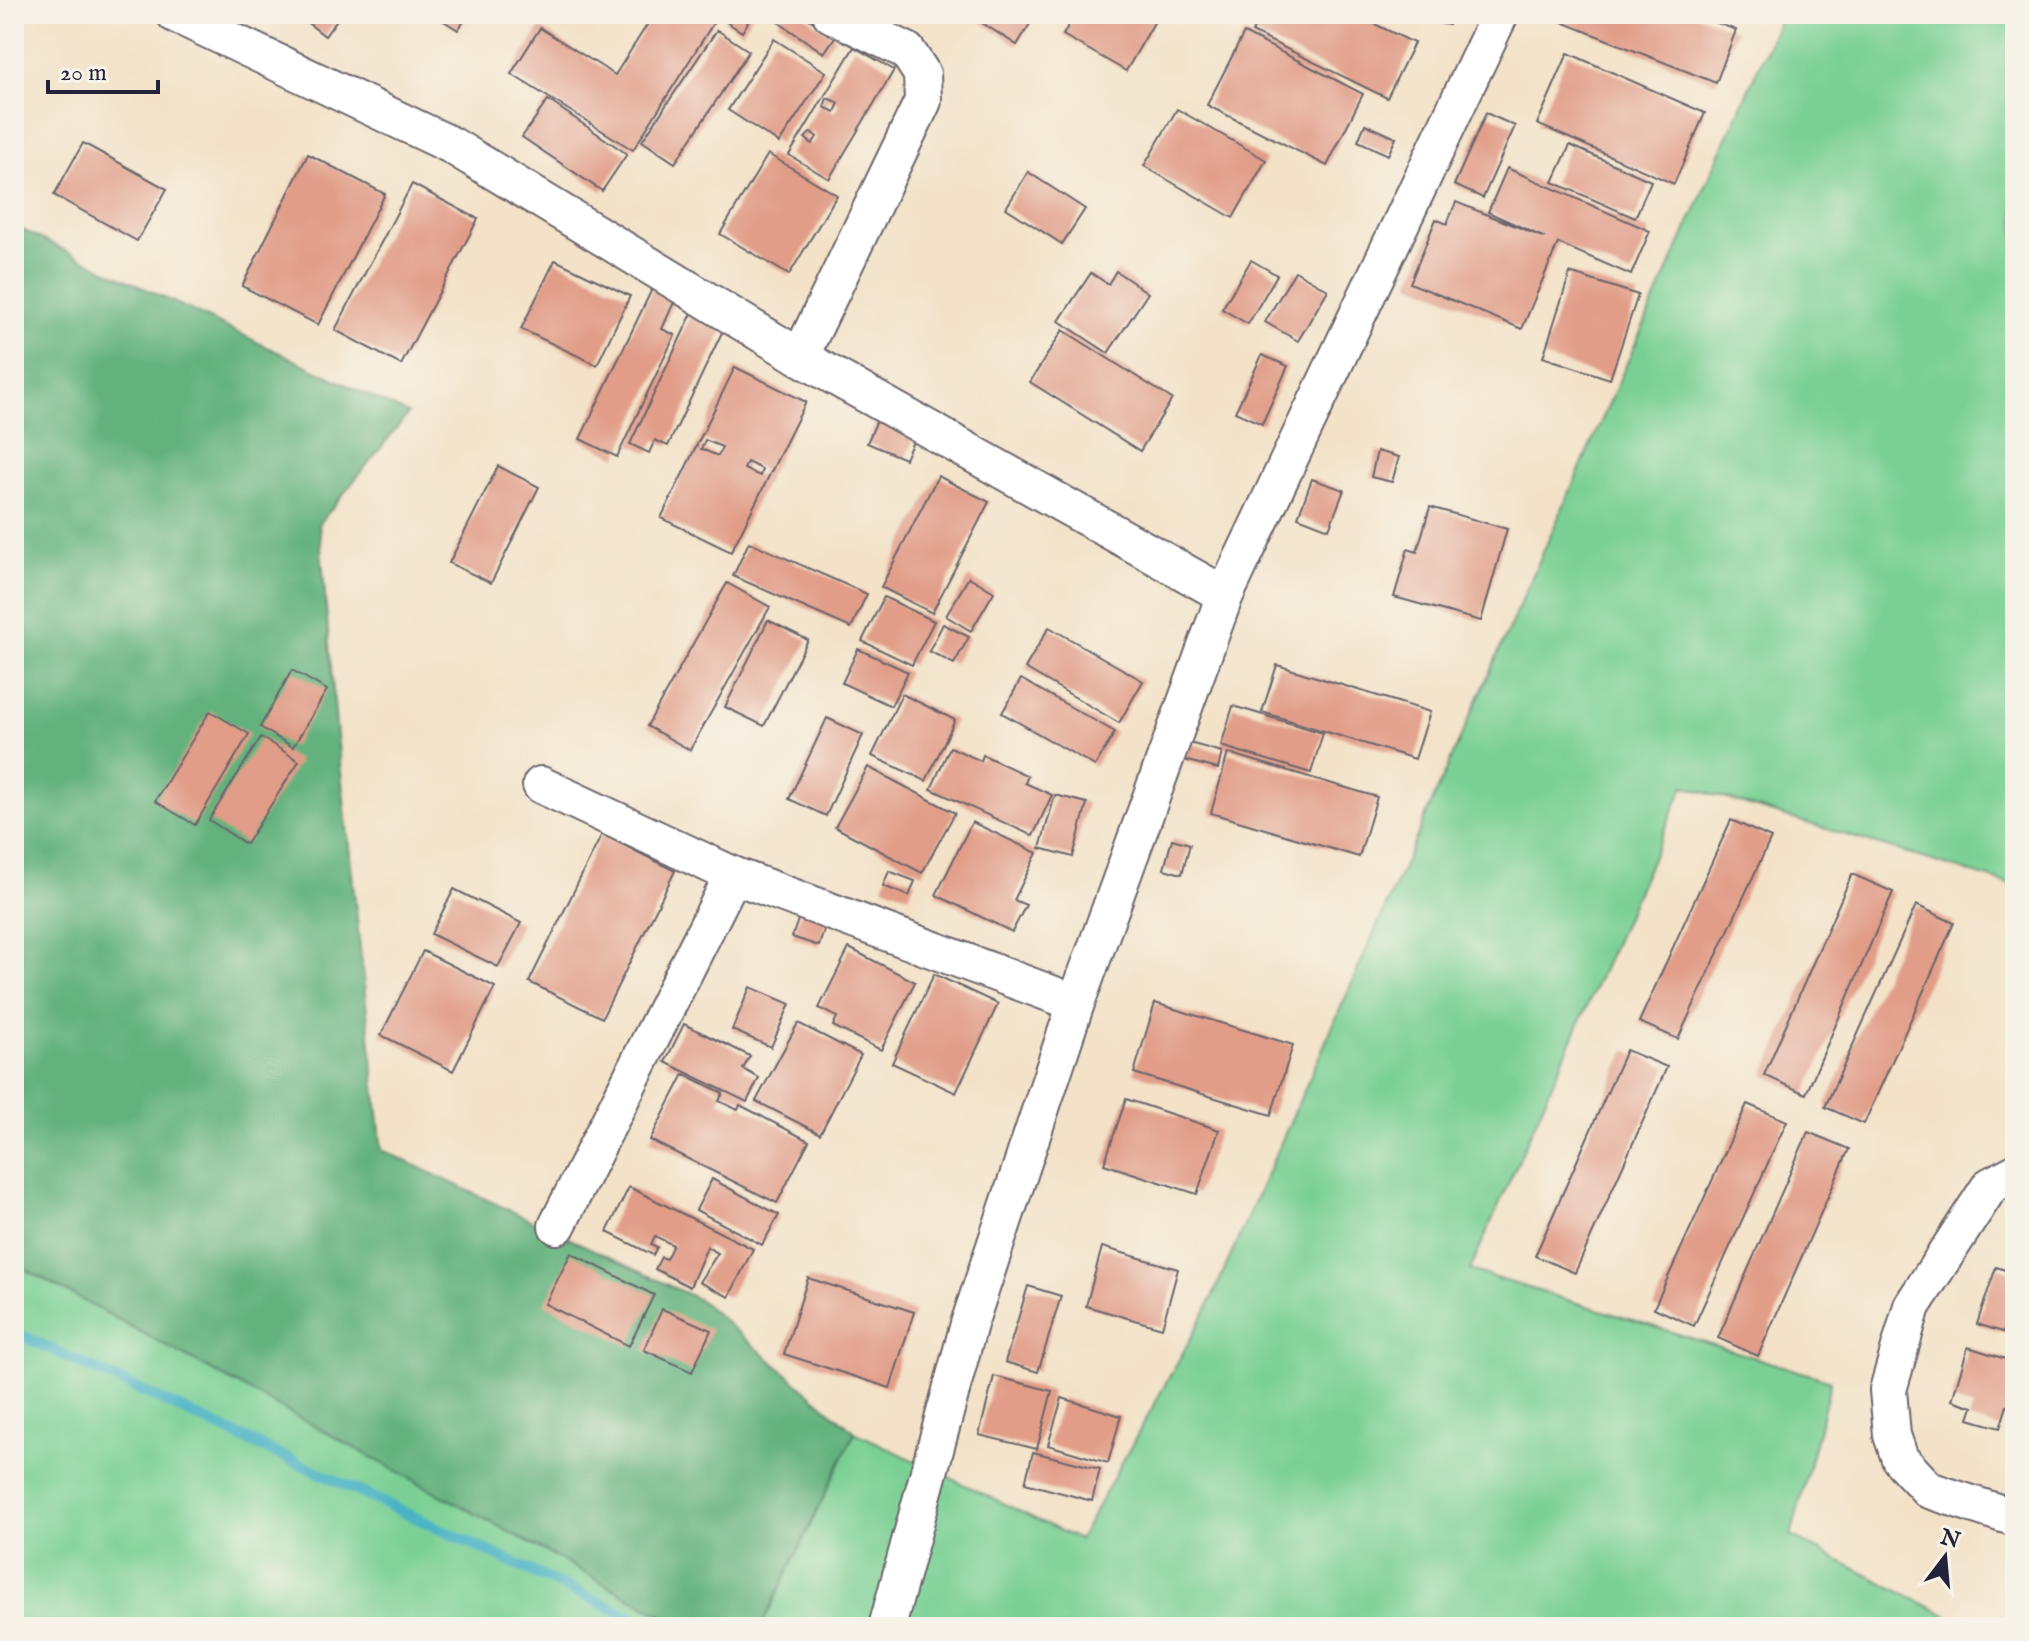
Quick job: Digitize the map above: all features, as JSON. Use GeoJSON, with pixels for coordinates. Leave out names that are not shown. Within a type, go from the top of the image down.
{"type":"FeatureCollection","features":[{"type":"Feature","properties":{"kind":"street"},"geometry":{"type":"LineString","coordinates":[[175,14],[451,145],[800,357],[1225,595]]}},
{"type":"Feature","properties":{"kind":"street"},"geometry":{"type":"LineString","coordinates":[[800,357],[923,101],[922,74],[907,51],[831,14]]}},
{"type":"Feature","properties":{"kind":"street"},"geometry":{"type":"LineString","coordinates":[[887,1627],[969,1324],[1076,1003],[1225,595],[1500,14]]}},
{"type":"Feature","properties":{"kind":"street"},"geometry":{"type":"LineString","coordinates":[[541,785],[733,875],[1076,1003]]}},
{"type":"Feature","properties":{"kind":"street"},"geometry":{"type":"LineString","coordinates":[[557,1226],[733,875]]}},
{"type":"Feature","properties":{"kind":"street"},"geometry":{"type":"LineString","coordinates":[[2015,1173],[1990,1186],[1912,1306],[1888,1390],[1892,1435],[1900,1459],[1929,1490],[2015,1518]]}},
{"type":"Feature","properties":{"kind":"green space"},"geometry":{"type":"Polygon","coordinates":[[[1782,14],[2015,14],[2015,886],[1684,786],[1470,1270],[1831,1381],[1791,1536],[1969,1627],[761,1627],[855,1432],[1079,1540],[1207,1309],[1782,14]]]}},
{"type":"Feature","properties":{"kind":"green space"},"geometry":{"type":"Polygon","coordinates":[[[14,226],[408,414],[319,524],[336,726],[382,1150],[700,1300],[855,1432],[761,1627],[684,1627],[14,1263],[14,226]]]}},
{"type":"Feature","properties":{"kind":"green space"},"geometry":{"type":"Polygon","coordinates":[[[14,1263],[684,1627],[14,1627],[14,1263]]]}},
{"type":"Feature","properties":{"kind":"building"},"geometry":{"type":"Polygon","coordinates":[[[296,14],[341,14],[325,36],[296,14]]]}},
{"type":"Feature","properties":{"kind":"building"},"geometry":{"type":"Polygon","coordinates":[[[433,14],[469,14],[458,30],[433,14]]]}},
{"type":"Feature","properties":{"kind":"building"},"geometry":{"type":"Polygon","coordinates":[[[654,14],[719,14],[633,150],[511,74],[540,28],[615,75],[654,14]]]}},
{"type":"Feature","properties":{"kind":"building"},"geometry":{"type":"Polygon","coordinates":[[[729,14],[753,14],[742,32],[725,21],[729,14]]]}},
{"type":"Feature","properties":{"kind":"building"},"geometry":{"type":"Polygon","coordinates":[[[783,14],[802,14],[835,37],[824,53],[778,22],[783,14]]]}},
{"type":"Feature","properties":{"kind":"building"},"geometry":{"type":"Polygon","coordinates":[[[968,14],[1036,14],[1017,45],[968,14]]]}},
{"type":"Feature","properties":{"kind":"building"},"geometry":{"type":"Polygon","coordinates":[[[1075,14],[1159,14],[1126,71],[1063,35],[1075,14]]]}},
{"type":"Feature","properties":{"kind":"building"},"geometry":{"type":"Polygon","coordinates":[[[1261,14],[1354,14],[1414,43],[1387,98],[1252,32],[1261,14]]]}},
{"type":"Feature","properties":{"kind":"building"},"geometry":{"type":"Polygon","coordinates":[[[1427,14],[1452,14],[1449,25],[1425,20],[1427,14]]]}},
{"type":"Feature","properties":{"kind":"building"},"geometry":{"type":"Polygon","coordinates":[[[1548,14],[1694,14],[1736,30],[1716,83],[1548,14]]]}},
{"type":"Feature","properties":{"kind":"building"},"geometry":{"type":"Polygon","coordinates":[[[717,30],[749,51],[675,163],[642,141],[717,30]]]}},
{"type":"Feature","properties":{"kind":"building"},"geometry":{"type":"Polygon","coordinates":[[[1244,33],[1363,94],[1327,166],[1207,105],[1244,33]]]}},
{"type":"Feature","properties":{"kind":"building"},"geometry":{"type":"Polygon","coordinates":[[[774,39],[826,72],[779,143],[728,110],[774,39]]]}},
{"type":"Feature","properties":{"kind":"building"},"geometry":{"type":"Polygon","coordinates":[[[854,47],[894,70],[829,179],[789,155],[854,47]],[[827,98],[824,107],[835,112],[839,103],[827,98]],[[811,132],[805,138],[812,144],[817,137],[811,132]]]}},
{"type":"Feature","properties":{"kind":"building"},"geometry":{"type":"Polygon","coordinates":[[[1568,53],[1705,113],[1674,184],[1537,124],[1568,53]]]}},
{"type":"Feature","properties":{"kind":"building"},"geometry":{"type":"Polygon","coordinates":[[[548,100],[627,154],[602,191],[522,137],[548,100]]]}},
{"type":"Feature","properties":{"kind":"building"},"geometry":{"type":"Polygon","coordinates":[[[1177,109],[1266,160],[1233,218],[1144,166],[1177,109]]]}},
{"type":"Feature","properties":{"kind":"building"},"geometry":{"type":"Polygon","coordinates":[[[1486,113],[1515,126],[1483,198],[1454,185],[1486,113]]]}},
{"type":"Feature","properties":{"kind":"building"},"geometry":{"type":"Polygon","coordinates":[[[1365,124],[1396,138],[1388,155],[1358,141],[1365,124]]]}},
{"type":"Feature","properties":{"kind":"building"},"geometry":{"type":"Polygon","coordinates":[[[83,143],[167,189],[137,241],[54,195],[83,143]]]}},
{"type":"Feature","properties":{"kind":"building"},"geometry":{"type":"Polygon","coordinates":[[[1570,145],[1651,181],[1635,218],[1553,182],[1570,145]]]}},
{"type":"Feature","properties":{"kind":"building"},"geometry":{"type":"Polygon","coordinates":[[[308,154],[385,194],[318,325],[242,286],[308,154]]]}},
{"type":"Feature","properties":{"kind":"building"},"geometry":{"type":"Polygon","coordinates":[[[768,154],[837,195],[789,275],[720,234],[768,154]]]}},
{"type":"Feature","properties":{"kind":"building"},"geometry":{"type":"Polygon","coordinates":[[[1507,168],[1650,231],[1631,275],[1558,243],[1522,329],[1410,283],[1436,219],[1447,224],[1456,202],[1545,238],[1488,212],[1507,168]]]}},
{"type":"Feature","properties":{"kind":"building"},"geometry":{"type":"Polygon","coordinates":[[[1028,172],[1085,209],[1062,244],[1006,208],[1028,172]]]}},
{"type":"Feature","properties":{"kind":"building"},"geometry":{"type":"Polygon","coordinates":[[[412,184],[478,219],[401,365],[335,330],[412,184]]]}},
{"type":"Feature","properties":{"kind":"building"},"geometry":{"type":"Polygon","coordinates":[[[555,260],[630,296],[597,365],[521,329],[555,260]]]}},
{"type":"Feature","properties":{"kind":"building"},"geometry":{"type":"Polygon","coordinates":[[[1251,260],[1277,275],[1248,324],[1222,309],[1251,260]]]}},
{"type":"Feature","properties":{"kind":"building"},"geometry":{"type":"Polygon","coordinates":[[[1116,271],[1148,293],[1108,353],[1059,321],[1091,273],[1108,284],[1116,271]]]}},
{"type":"Feature","properties":{"kind":"building"},"geometry":{"type":"Polygon","coordinates":[[[1295,271],[1328,290],[1298,341],[1265,322],[1295,271]]]}},
{"type":"Feature","properties":{"kind":"building"},"geometry":{"type":"Polygon","coordinates":[[[1570,273],[1638,295],[1610,379],[1543,357],[1570,273]]]}},
{"type":"Feature","properties":{"kind":"building"},"geometry":{"type":"Polygon","coordinates":[[[652,289],[675,300],[662,329],[675,335],[617,457],[580,439],[652,289]]]}},
{"type":"Feature","properties":{"kind":"building"},"geometry":{"type":"Polygon","coordinates":[[[694,309],[726,324],[668,446],[655,440],[649,453],[630,444],[694,309]]]}},
{"type":"Feature","properties":{"kind":"building"},"geometry":{"type":"Polygon","coordinates":[[[1063,330],[1172,399],[1140,451],[1030,382],[1063,330]]]}},
{"type":"Feature","properties":{"kind":"building"},"geometry":{"type":"Polygon","coordinates":[[[1262,355],[1288,366],[1262,424],[1235,412],[1262,355]]]}},
{"type":"Feature","properties":{"kind":"building"},"geometry":{"type":"Polygon","coordinates":[[[735,367],[806,402],[731,552],[661,518],[735,367]],[[705,440],[701,449],[718,456],[722,447],[705,440]],[[747,462],[744,469],[760,476],[762,469],[747,462]]]}},
{"type":"Feature","properties":{"kind":"building"},"geometry":{"type":"Polygon","coordinates":[[[878,418],[916,435],[905,459],[867,443],[878,418]]]}},
{"type":"Feature","properties":{"kind":"building"},"geometry":{"type":"Polygon","coordinates":[[[1377,451],[1399,457],[1392,482],[1371,477],[1377,451]]]}},
{"type":"Feature","properties":{"kind":"building"},"geometry":{"type":"Polygon","coordinates":[[[498,466],[539,487],[491,583],[449,563],[498,466]]]}},
{"type":"Feature","properties":{"kind":"building"},"geometry":{"type":"Polygon","coordinates":[[[938,476],[989,502],[932,613],[881,587],[938,476]]]}},
{"type":"Feature","properties":{"kind":"building"},"geometry":{"type":"Polygon","coordinates":[[[1312,479],[1344,490],[1329,529],[1298,517],[1312,479]]]}},
{"type":"Feature","properties":{"kind":"building"},"geometry":{"type":"Polygon","coordinates":[[[1430,507],[1507,529],[1481,621],[1394,597],[1408,549],[1417,552],[1430,507]]]}},
{"type":"Feature","properties":{"kind":"building"},"geometry":{"type":"Polygon","coordinates":[[[749,542],[867,594],[851,628],[733,576],[749,542]]]}},
{"type":"Feature","properties":{"kind":"building"},"geometry":{"type":"Polygon","coordinates":[[[969,577],[994,592],[971,631],[946,616],[969,577]]]}},
{"type":"Feature","properties":{"kind":"building"},"geometry":{"type":"Polygon","coordinates":[[[727,583],[770,607],[690,750],[647,726],[727,583]]]}},
{"type":"Feature","properties":{"kind":"building"},"geometry":{"type":"Polygon","coordinates":[[[884,597],[934,621],[912,665],[862,641],[884,597]]]}},
{"type":"Feature","properties":{"kind":"building"},"geometry":{"type":"Polygon","coordinates":[[[768,620],[808,640],[764,726],[725,707],[768,620]]]}},
{"type":"Feature","properties":{"kind":"building"},"geometry":{"type":"Polygon","coordinates":[[[943,624],[969,637],[954,664],[929,651],[943,624]]]}},
{"type":"Feature","properties":{"kind":"building"},"geometry":{"type":"Polygon","coordinates":[[[1049,627],[1143,681],[1119,723],[1025,668],[1049,627]]]}},
{"type":"Feature","properties":{"kind":"building"},"geometry":{"type":"Polygon","coordinates":[[[858,649],[908,672],[891,706],[842,683],[858,649]]]}},
{"type":"Feature","properties":{"kind":"building"},"geometry":{"type":"Polygon","coordinates":[[[1277,665],[1430,712],[1415,759],[1262,712],[1277,665]]]}},
{"type":"Feature","properties":{"kind":"building"},"geometry":{"type":"Polygon","coordinates":[[[292,670],[327,690],[293,747],[260,727],[292,670]]]}},
{"type":"Feature","properties":{"kind":"building"},"geometry":{"type":"Polygon","coordinates":[[[1021,679],[1115,732],[1095,766],[1002,713],[1021,679]]]}},
{"type":"Feature","properties":{"kind":"building"},"geometry":{"type":"Polygon","coordinates":[[[902,694],[955,720],[926,781],[872,756],[902,694]]]}},
{"type":"Feature","properties":{"kind":"building"},"geometry":{"type":"Polygon","coordinates":[[[1233,706],[1323,733],[1311,773],[1221,746],[1233,706]]]}},
{"type":"Feature","properties":{"kind":"building"},"geometry":{"type":"Polygon","coordinates":[[[210,711],[249,734],[195,825],[155,801],[210,711]]]}},
{"type":"Feature","properties":{"kind":"building"},"geometry":{"type":"Polygon","coordinates":[[[827,718],[863,735],[826,816],[789,799],[827,718]]]}},
{"type":"Feature","properties":{"kind":"building"},"geometry":{"type":"Polygon","coordinates":[[[261,737],[299,761],[246,844],[209,820],[261,737]]]}},
{"type":"Feature","properties":{"kind":"building"},"geometry":{"type":"Polygon","coordinates":[[[1189,743],[1222,752],[1218,769],[1184,760],[1189,743]]]}},
{"type":"Feature","properties":{"kind":"building"},"geometry":{"type":"Polygon","coordinates":[[[950,747],[981,761],[983,755],[1028,776],[1025,783],[1052,795],[1033,836],[931,789],[950,747]]]}},
{"type":"Feature","properties":{"kind":"building"},"geometry":{"type":"Polygon","coordinates":[[[1228,753],[1377,797],[1359,857],[1211,813],[1228,753]]]}},
{"type":"Feature","properties":{"kind":"building"},"geometry":{"type":"Polygon","coordinates":[[[868,767],[955,813],[922,873],[835,827],[868,767]]]}},
{"type":"Feature","properties":{"kind":"building"},"geometry":{"type":"Polygon","coordinates":[[[1055,795],[1087,803],[1073,857],[1040,848],[1055,795]]]}},
{"type":"Feature","properties":{"kind":"building"},"geometry":{"type":"Polygon","coordinates":[[[1731,820],[1771,838],[1678,1039],[1639,1022],[1731,820]]]}},
{"type":"Feature","properties":{"kind":"building"},"geometry":{"type":"Polygon","coordinates":[[[972,822],[1037,853],[1014,900],[1026,905],[1012,932],[936,895],[972,822]]]}},
{"type":"Feature","properties":{"kind":"building"},"geometry":{"type":"Polygon","coordinates":[[[602,834],[675,871],[602,1018],[529,982],[602,834]]]}},
{"type":"Feature","properties":{"kind":"building"},"geometry":{"type":"Polygon","coordinates":[[[1172,839],[1190,844],[1182,874],[1164,869],[1172,839]]]}},
{"type":"Feature","properties":{"kind":"building"},"geometry":{"type":"Polygon","coordinates":[[[889,871],[915,881],[909,896],[883,886],[889,871]]]}},
{"type":"Feature","properties":{"kind":"building"},"geometry":{"type":"Polygon","coordinates":[[[1852,874],[1893,892],[1806,1094],[1764,1075],[1852,874]]]}},
{"type":"Feature","properties":{"kind":"building"},"geometry":{"type":"Polygon","coordinates":[[[454,889],[521,923],[498,967],[431,934],[454,889]]]}},
{"type":"Feature","properties":{"kind":"building"},"geometry":{"type":"Polygon","coordinates":[[[803,905],[829,914],[819,946],[792,937],[803,905]]]}},
{"type":"Feature","properties":{"kind":"building"},"geometry":{"type":"Polygon","coordinates":[[[1916,905],[1954,923],[1864,1124],[1825,1107],[1916,905]]]}},
{"type":"Feature","properties":{"kind":"building"},"geometry":{"type":"Polygon","coordinates":[[[849,948],[915,982],[881,1050],[833,1026],[837,1017],[819,1008],[849,948]]]}},
{"type":"Feature","properties":{"kind":"building"},"geometry":{"type":"Polygon","coordinates":[[[423,951],[495,987],[453,1071],[381,1035],[423,951]]]}},
{"type":"Feature","properties":{"kind":"building"},"geometry":{"type":"Polygon","coordinates":[[[934,974],[998,1004],[956,1093],[892,1063],[934,974]]]}},
{"type":"Feature","properties":{"kind":"building"},"geometry":{"type":"Polygon","coordinates":[[[750,987],[790,1004],[771,1047],[732,1030],[750,987]]]}},
{"type":"Feature","properties":{"kind":"building"},"geometry":{"type":"Polygon","coordinates":[[[1155,1003],[1293,1045],[1271,1115],[1134,1073],[1155,1003]]]}},
{"type":"Feature","properties":{"kind":"building"},"geometry":{"type":"Polygon","coordinates":[[[798,1023],[861,1055],[820,1134],[756,1101],[798,1023]]]}},
{"type":"Feature","properties":{"kind":"building"},"geometry":{"type":"Polygon","coordinates":[[[684,1024],[750,1056],[743,1069],[759,1078],[747,1102],[665,1062],[684,1024]]]}},
{"type":"Feature","properties":{"kind":"building"},"geometry":{"type":"Polygon","coordinates":[[[1626,1050],[1667,1067],[1575,1273],[1535,1256],[1626,1050]]]}},
{"type":"Feature","properties":{"kind":"building"},"geometry":{"type":"Polygon","coordinates":[[[684,1074],[723,1093],[719,1101],[738,1110],[740,1105],[809,1141],[777,1203],[650,1140],[684,1074]]]}},
{"type":"Feature","properties":{"kind":"building"},"geometry":{"type":"Polygon","coordinates":[[[1126,1099],[1219,1130],[1197,1194],[1104,1164],[1126,1099]]]}},
{"type":"Feature","properties":{"kind":"building"},"geometry":{"type":"Polygon","coordinates":[[[1747,1104],[1787,1121],[1694,1326],[1654,1308],[1747,1104]]]}},
{"type":"Feature","properties":{"kind":"building"},"geometry":{"type":"Polygon","coordinates":[[[1808,1132],[1849,1149],[1758,1356],[1718,1338],[1808,1132]]]}},
{"type":"Feature","properties":{"kind":"building"},"geometry":{"type":"Polygon","coordinates":[[[712,1179],[779,1215],[762,1245],[696,1210],[712,1179]]]}},
{"type":"Feature","properties":{"kind":"building"},"geometry":{"type":"Polygon","coordinates":[[[629,1187],[753,1249],[729,1297],[699,1282],[718,1253],[707,1247],[690,1287],[655,1269],[661,1257],[666,1259],[673,1245],[655,1236],[651,1244],[657,1247],[653,1255],[607,1232],[629,1187]]]}},
{"type":"Feature","properties":{"kind":"building"},"geometry":{"type":"Polygon","coordinates":[[[1102,1247],[1178,1269],[1162,1328],[1086,1306],[1102,1247]]]}},
{"type":"Feature","properties":{"kind":"building"},"geometry":{"type":"Polygon","coordinates":[[[571,1253],[654,1295],[629,1346],[545,1304],[571,1253]]]}},
{"type":"Feature","properties":{"kind":"building"},"geometry":{"type":"Polygon","coordinates":[[[1996,1267],[2015,1273],[2015,1336],[1977,1324],[1996,1267]]]}},
{"type":"Feature","properties":{"kind":"building"},"geometry":{"type":"Polygon","coordinates":[[[808,1278],[914,1312],[890,1388],[784,1354],[808,1278]]]}},
{"type":"Feature","properties":{"kind":"building"},"geometry":{"type":"Polygon","coordinates":[[[1028,1286],[1061,1296],[1038,1372],[1005,1362],[1028,1286]]]}},
{"type":"Feature","properties":{"kind":"building"},"geometry":{"type":"Polygon","coordinates":[[[662,1309],[711,1330],[692,1372],[644,1350],[662,1309]]]}},
{"type":"Feature","properties":{"kind":"building"},"geometry":{"type":"Polygon","coordinates":[[[1968,1347],[2015,1362],[2011,1378],[2015,1379],[2015,1408],[2007,1406],[2000,1428],[1969,1419],[1973,1407],[1952,1400],[1968,1347]]]}},
{"type":"Feature","properties":{"kind":"building"},"geometry":{"type":"Polygon","coordinates":[[[994,1376],[1052,1391],[1037,1449],[979,1435],[994,1376]]]}},
{"type":"Feature","properties":{"kind":"building"},"geometry":{"type":"Polygon","coordinates":[[[1062,1398],[1121,1416],[1108,1463],[1048,1445],[1062,1398]]]}},
{"type":"Feature","properties":{"kind":"building"},"geometry":{"type":"Polygon","coordinates":[[[1033,1452],[1100,1469],[1092,1501],[1025,1483],[1033,1452]]]}},
{"type":"Feature","properties":{"kind":"waterway"},"geometry":{"type":"LineString","coordinates":[[14,1332],[652,1627]]}}]}
